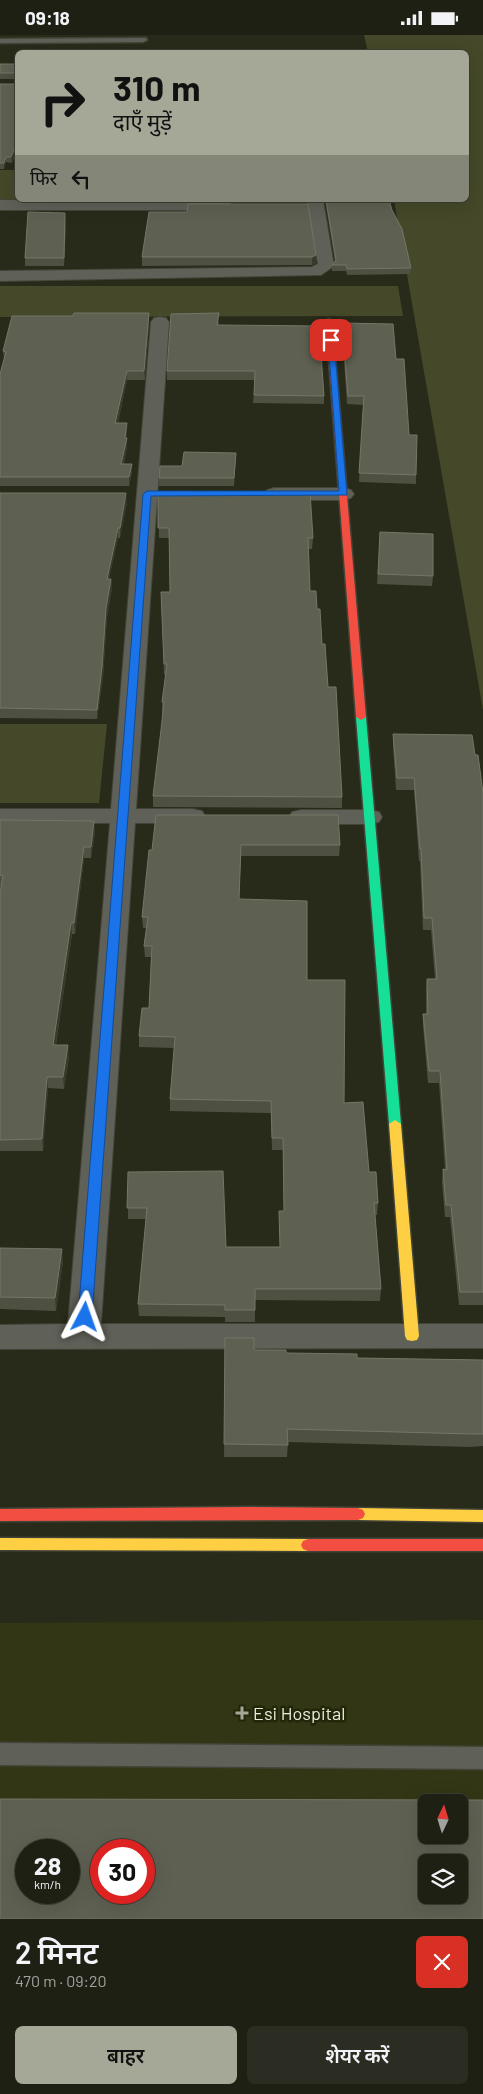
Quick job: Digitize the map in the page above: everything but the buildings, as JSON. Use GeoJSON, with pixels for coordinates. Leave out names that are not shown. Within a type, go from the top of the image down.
{"type":"FeatureCollection","features":[{"type":"Feature","properties":{"kind":"street"},"geometry":{"type":"LineString","coordinates":[[0,205],[169,202],[237,205]]}},
{"type":"Feature","properties":{"kind":"street"},"geometry":{"type":"LineString","coordinates":[[0,276],[315,272],[326,266],[312,204]]}},
{"type":"Feature","properties":{"kind":"street"},"geometry":{"type":"LineString","coordinates":[[329,321],[412,1336]]}},
{"type":"Feature","properties":{"kind":"street"},"geometry":{"type":"LineString","coordinates":[[84,1336],[160,322]]}},
{"type":"Feature","properties":{"kind":"street"},"geometry":{"type":"LineString","coordinates":[[255,494],[344,494]]}},
{"type":"Feature","properties":{"kind":"street"},"geometry":{"type":"LineString","coordinates":[[0,816],[212,816]]}},
{"type":"Feature","properties":{"kind":"street"},"geometry":{"type":"LineString","coordinates":[[281,817],[370,817]]}},
{"type":"Feature","properties":{"kind":"street"},"geometry":{"type":"LineString","coordinates":[[0,1337],[483,1336]]}},
{"type":"Feature","properties":{"kind":"street"},"geometry":{"type":"LineString","coordinates":[[0,1515],[245,1513],[483,1516]]}},
{"type":"Feature","properties":{"kind":"street"},"geometry":{"type":"LineString","coordinates":[[0,1544],[483,1545]]}},
{"type":"Feature","properties":{"kind":"lane"},"geometry":{"type":"LineString","coordinates":[[0,41],[66,38],[143,40]]}},
{"type":"Feature","properties":{"kind":"lane"},"geometry":{"type":"LineString","coordinates":[[0,1754],[483,1758]]}},
{"type":"Feature","properties":{"kind":"shaded area"},"geometry":{"type":"Polygon","coordinates":[[[364,35],[483,35],[483,710],[394,202],[469,202],[469,50],[368,50],[364,35]]]}},
{"type":"Feature","properties":{"kind":"shaded area"},"geometry":{"type":"Polygon","coordinates":[[[0,170],[15,170],[15,200],[0,201],[0,170]]]}},
{"type":"Feature","properties":{"kind":"shaded area"},"geometry":{"type":"Polygon","coordinates":[[[0,286],[398,286],[403,316],[0,317],[0,286]]]}},
{"type":"Feature","properties":{"kind":"shaded area"},"geometry":{"type":"Polygon","coordinates":[[[0,724],[107,724],[99,803],[0,803],[0,724]]]}},
{"type":"Feature","properties":{"kind":"shaded area","name":"Esi Hospital"},"geometry":{"type":"Polygon","coordinates":[[[483,1620],[483,1919],[0,1919],[0,1623],[483,1620]]]}},
{"type":"Feature","properties":{"kind":"traffic: fast"},"geometry":{"type":"LineString","coordinates":[[361,717],[395,1124]]}},
{"type":"Feature","properties":{"kind":"traffic: slow"},"geometry":{"type":"LineString","coordinates":[[395,1124],[412,1336]]}},
{"type":"Feature","properties":{"kind":"traffic: slow"},"geometry":{"type":"LineString","coordinates":[[358,1514],[483,1516]]}},
{"type":"Feature","properties":{"kind":"traffic: slow"},"geometry":{"type":"LineString","coordinates":[[0,1544],[308,1545]]}},
{"type":"Feature","properties":{"kind":"traffic: jam"},"geometry":{"type":"LineString","coordinates":[[329,321],[361,717]]}},
{"type":"Feature","properties":{"kind":"traffic: jam"},"geometry":{"type":"LineString","coordinates":[[0,1515],[358,1514]]}},
{"type":"Feature","properties":{"kind":"traffic: jam"},"geometry":{"type":"LineString","coordinates":[[308,1545],[483,1545]]}},
{"type":"Feature","properties":{"kind":"place","name":"Esi Hospital"},"geometry":{"type":"Point","coordinates":[242,1713]}},
{"type":"Feature","properties":{"kind":"route"},"geometry":{"type":"LineString","coordinates":[[85,1317],[147,494],[344,494],[331,340]]}}]}
